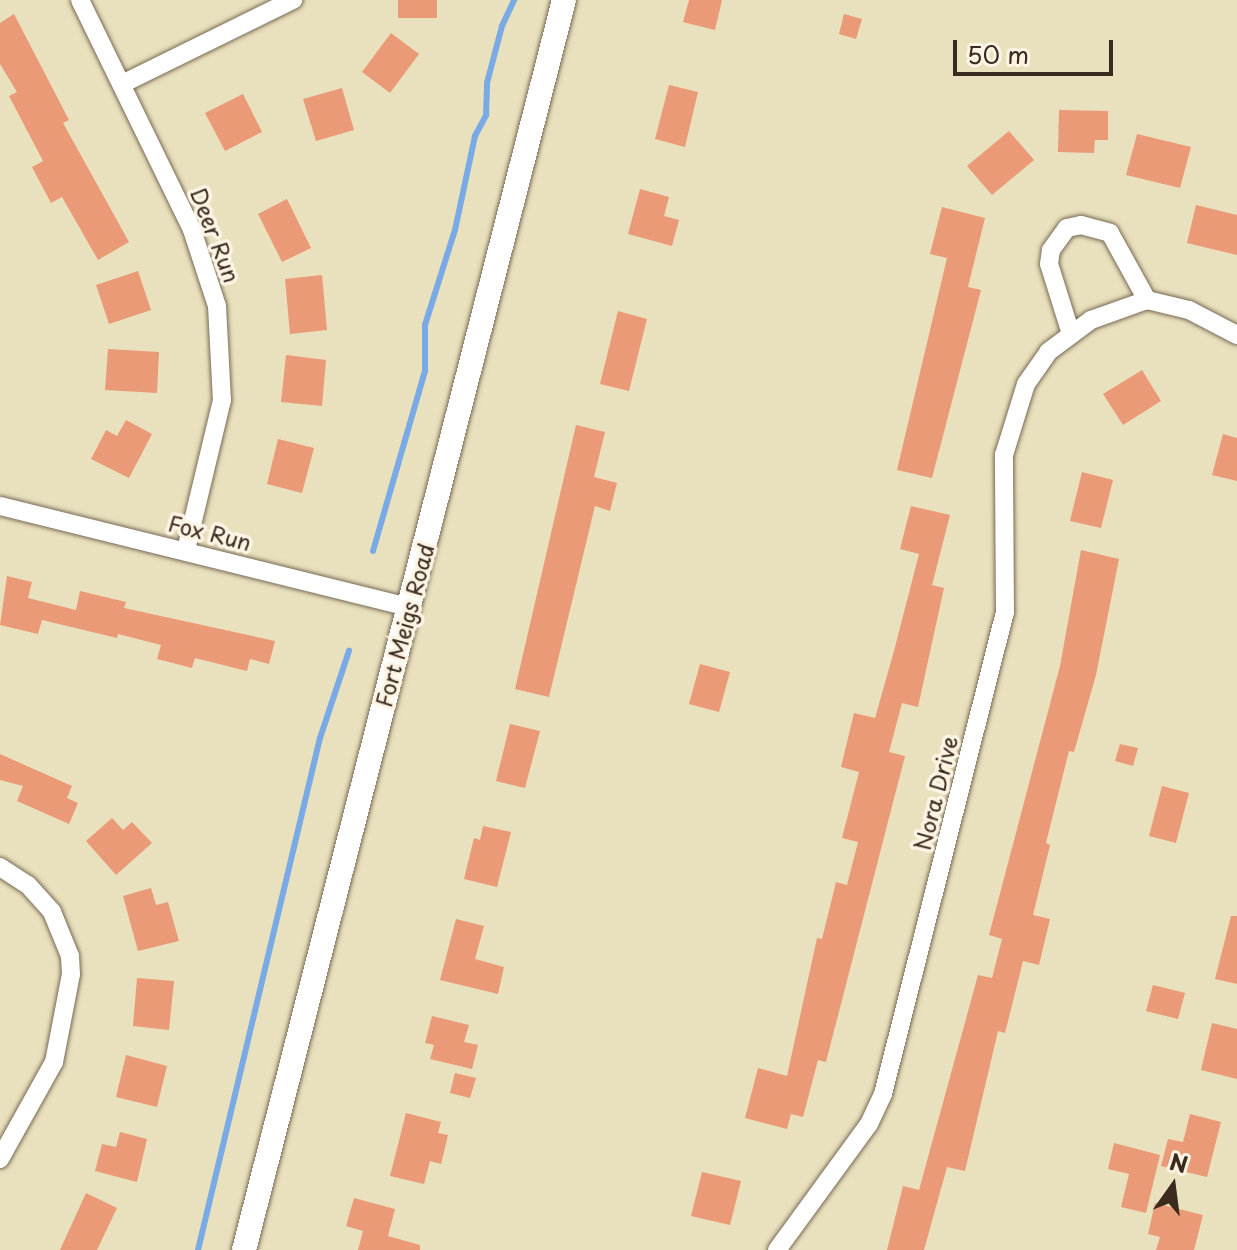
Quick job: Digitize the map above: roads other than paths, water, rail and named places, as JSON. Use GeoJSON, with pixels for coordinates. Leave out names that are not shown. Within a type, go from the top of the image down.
{"type":"FeatureCollection","features":[{"type":"Feature","properties":{"kind":"street","name":"Deer Run"},"geometry":{"type":"LineString","coordinates":[[80,0],[192,230],[219,321],[223,353],[217,432],[186,550]]}},
{"type":"Feature","properties":{"kind":"street"},"geometry":{"type":"LineString","coordinates":[[122,84],[293,0]]}},
{"type":"Feature","properties":{"kind":"street","name":"Fort Meigs Road"},"geometry":{"type":"LineString","coordinates":[[244,1250],[564,0]]}},
{"type":"Feature","properties":{"kind":"street"},"geometry":{"type":"LineString","coordinates":[[1071,334],[1049,264],[1051,250],[1067,228],[1095,226],[1110,233],[1147,300],[1189,310],[1237,335]]}},
{"type":"Feature","properties":{"kind":"street","name":"Nora Drive"},"geometry":{"type":"LineString","coordinates":[[777,1250],[869,1124],[883,1094],[1005,613],[1004,455],[1013,415],[1048,352],[1071,334],[1120,306],[1147,300]]}},
{"type":"Feature","properties":{"kind":"street","name":"Fox Run"},"geometry":{"type":"LineString","coordinates":[[0,506],[408,607]]}},
{"type":"Feature","properties":{"kind":"street"},"geometry":{"type":"LineString","coordinates":[[0,867],[28,885],[52,912],[70,956],[71,974],[54,1062],[0,1159]]}},
{"type":"Feature","properties":{"kind":"waterway"},"geometry":{"type":"LineString","coordinates":[[373,551],[425,371],[425,325],[455,230],[475,136],[486,115],[487,83],[502,26],[514,0]]}},
{"type":"Feature","properties":{"kind":"waterway"},"geometry":{"type":"LineString","coordinates":[[198,1250],[320,738],[349,651]]}}]}
